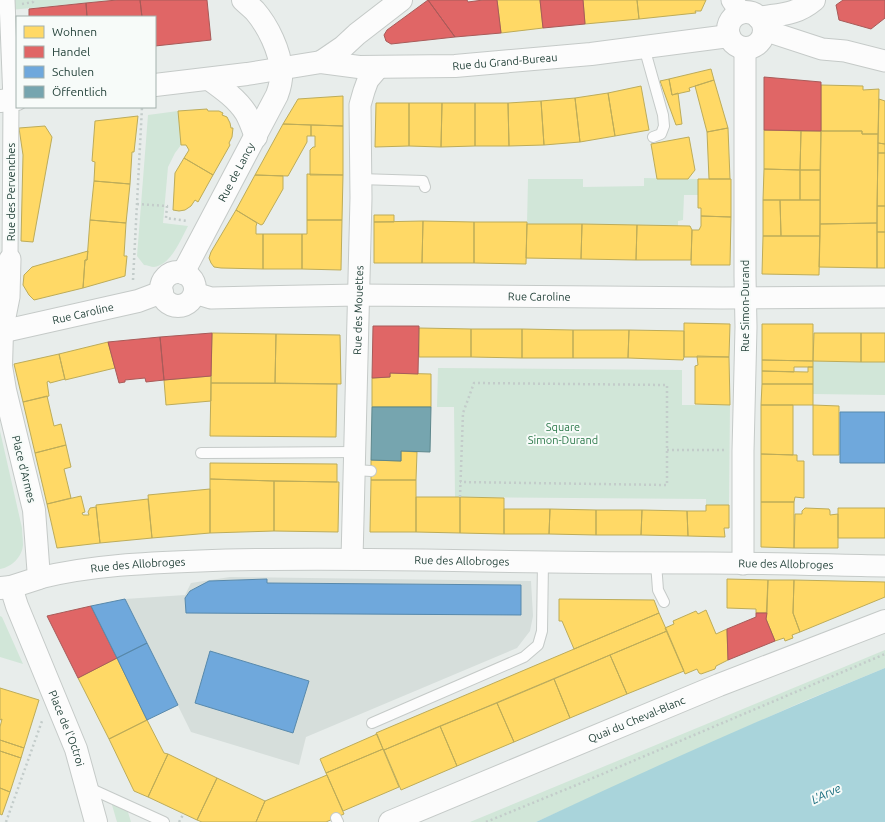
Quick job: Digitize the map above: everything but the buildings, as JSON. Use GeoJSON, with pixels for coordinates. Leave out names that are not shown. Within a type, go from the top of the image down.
{"type":"FeatureCollection","features":[{"type":"Feature","properties":{"kind":"street","name":"Rue des Pervenches"},"geometry":{"type":"LineString","coordinates":[[1,332],[9,297],[10,259],[7,0]]}},
{"type":"Feature","properties":{"kind":"street"},"geometry":{"type":"LineString","coordinates":[[243,0],[263,21],[272,39],[281,69]]}},
{"type":"Feature","properties":{"kind":"street"},"geometry":{"type":"LineString","coordinates":[[321,62],[343,47],[357,34],[401,0]]}},
{"type":"Feature","properties":{"kind":"street"},"geometry":{"type":"LineString","coordinates":[[749,15],[761,40],[751,48],[737,42],[728,31],[730,23],[736,16],[749,15],[789,13],[797,11],[814,0]]}},
{"type":"Feature","properties":{"kind":"street"},"geometry":{"type":"LineString","coordinates":[[749,15],[822,49],[845,51],[885,61]]}},
{"type":"Feature","properties":{"kind":"street","name":"Rue du Grand-Bureau"},"geometry":{"type":"LineString","coordinates":[[156,85],[209,80],[321,62],[359,67],[455,66],[590,54],[644,47],[737,42]]}},
{"type":"Feature","properties":{"kind":"street","name":"Rue Simon-Durand"},"geometry":{"type":"LineString","coordinates":[[737,42],[746,327],[743,451],[743,564]]}},
{"type":"Feature","properties":{"kind":"street","name":"Rue des Mouettes"},"geometry":{"type":"LineString","coordinates":[[352,559],[360,464],[358,295],[361,158],[360,105],[368,80],[379,67]]}},
{"type":"Feature","properties":{"kind":"street","name":"Rue de Lancy"},"geometry":{"type":"LineString","coordinates":[[183,273],[277,95],[281,82],[281,69]]}},
{"type":"Feature","properties":{"kind":"street"},"geometry":{"type":"LineString","coordinates":[[209,80],[225,90],[238,103],[247,114],[256,136]]}},
{"type":"Feature","properties":{"kind":"street"},"geometry":{"type":"LineString","coordinates":[[176,272],[183,273],[193,280],[195,293],[187,304],[175,306],[168,303],[164,298],[162,285],[164,279],[170,274],[176,272]]}},
{"type":"Feature","properties":{"kind":"street","name":"Rue Caroline"},"geometry":{"type":"LineString","coordinates":[[1,332],[138,301],[162,292]]}},
{"type":"Feature","properties":{"kind":"street","name":"Rue Caroline"},"geometry":{"type":"LineString","coordinates":[[195,293],[212,298],[358,295],[745,298],[885,297]]}},
{"type":"Feature","properties":{"kind":"street","name":"Place d'Armes"},"geometry":{"type":"LineString","coordinates":[[1,332],[1,366],[5,390],[34,510],[39,578]]}},
{"type":"Feature","properties":{"kind":"street","name":"Rue des Allobroges"},"geometry":{"type":"LineString","coordinates":[[39,578],[57,574],[132,564],[234,560],[352,559],[885,566]]}},
{"type":"Feature","properties":{"kind":"street"},"geometry":{"type":"LineString","coordinates":[[6,587],[39,578]]}},
{"type":"Feature","properties":{"kind":"street","name":"Place de l'Octroi"},"geometry":{"type":"LineString","coordinates":[[6,587],[17,606],[76,749],[96,822]]}},
{"type":"Feature","properties":{"kind":"street","name":"Quai du Cheval-Blanc"},"geometry":{"type":"LineString","coordinates":[[390,822],[719,685],[885,621]]}},
{"type":"Feature","properties":{"kind":"lane"},"geometry":{"type":"LineString","coordinates":[[644,47],[663,115],[664,126],[661,134],[653,137]]}},
{"type":"Feature","properties":{"kind":"lane"},"geometry":{"type":"LineString","coordinates":[[360,179],[423,181],[426,188]]}},
{"type":"Feature","properties":{"kind":"lane"},"geometry":{"type":"LineString","coordinates":[[201,453],[360,464]]}},
{"type":"Feature","properties":{"kind":"lane"},"geometry":{"type":"LineString","coordinates":[[372,723],[524,657],[538,645],[542,630],[543,562]]}},
{"type":"Feature","properties":{"kind":"lane"},"geometry":{"type":"LineString","coordinates":[[656,563],[658,590],[664,602]]}},
{"type":"Feature","properties":{"kind":"lane"},"geometry":{"type":"LineString","coordinates":[[87,787],[164,822]]}},
{"type":"Feature","properties":{"kind":"path"},"geometry":{"type":"LineString","coordinates":[[133,280],[142,108]]}},
{"type":"Feature","properties":{"kind":"path"},"geometry":{"type":"LineString","coordinates":[[137,204],[167,206],[166,218],[193,221]]}},
{"type":"Feature","properties":{"kind":"path"},"geometry":{"type":"LineString","coordinates":[[460,482],[667,485],[667,385],[474,383],[462,413],[460,482],[460,497]]}},
{"type":"Feature","properties":{"kind":"path"},"geometry":{"type":"LineString","coordinates":[[667,450],[743,451]]}},
{"type":"Feature","properties":{"kind":"path"},"geometry":{"type":"LineString","coordinates":[[486,822],[885,654]]}},
{"type":"Feature","properties":{"kind":"path"},"geometry":{"type":"LineString","coordinates":[[6,822],[44,715]]}},
{"type":"Feature","properties":{"kind":"path"},"geometry":{"type":"LineString","coordinates":[[180,822],[184,813]]}},
{"type":"Feature","properties":{"kind":"shaded area"},"geometry":{"type":"Polygon","coordinates":[[[230,577],[531,581],[533,616],[530,631],[517,648],[306,737],[299,765],[191,732],[125,599],[185,595],[191,583],[230,577]],[[267,579],[209,581],[190,591],[185,598],[186,613],[521,615],[520,585],[267,583],[267,579]]]}},
{"type":"Feature","properties":{"kind":"green space"},"geometry":{"type":"Polygon","coordinates":[[[10,0],[117,0],[10,10],[10,0]]]}},
{"type":"Feature","properties":{"kind":"green space"},"geometry":{"type":"Polygon","coordinates":[[[178,111],[181,145],[168,167],[163,223],[188,226],[175,251],[166,262],[153,267],[144,265],[137,256],[148,115],[178,111]]]}},
{"type":"Feature","properties":{"kind":"green space"},"geometry":{"type":"Polygon","coordinates":[[[644,178],[698,179],[698,195],[684,195],[683,220],[678,221],[678,226],[527,224],[528,179],[583,179],[583,187],[644,186],[644,178]]]}},
{"type":"Feature","properties":{"kind":"green space"},"geometry":{"type":"Polygon","coordinates":[[[813,361],[885,362],[885,395],[813,394],[813,361]]]}},
{"type":"Feature","properties":{"kind":"green space","name":"Square Simon-Durand"},"geometry":{"type":"Polygon","coordinates":[[[438,368],[682,370],[682,405],[730,405],[729,505],[706,505],[706,499],[455,497],[454,407],[437,407],[438,368]]]}},
{"type":"Feature","properties":{"kind":"green space"},"geometry":{"type":"Polygon","coordinates":[[[0,431],[22,528],[23,545],[21,554],[16,561],[9,566],[0,569],[0,431]]]}},
{"type":"Feature","properties":{"kind":"green space"},"geometry":{"type":"Polygon","coordinates":[[[0,616],[2,617],[23,664],[0,657],[0,616]]]}},
{"type":"Feature","properties":{"kind":"green space"},"geometry":{"type":"Polygon","coordinates":[[[885,650],[885,668],[802,702],[536,822],[470,822],[885,650]]]}},
{"type":"Feature","properties":{"kind":"green space"},"geometry":{"type":"Polygon","coordinates":[[[115,804],[127,809],[131,822],[117,822],[112,805],[115,804]]]}},
{"type":"Feature","properties":{"kind":"water","name":"L'Arve"},"geometry":{"type":"Polygon","coordinates":[[[885,668],[885,822],[536,822],[709,743],[885,668]]]}}]}
